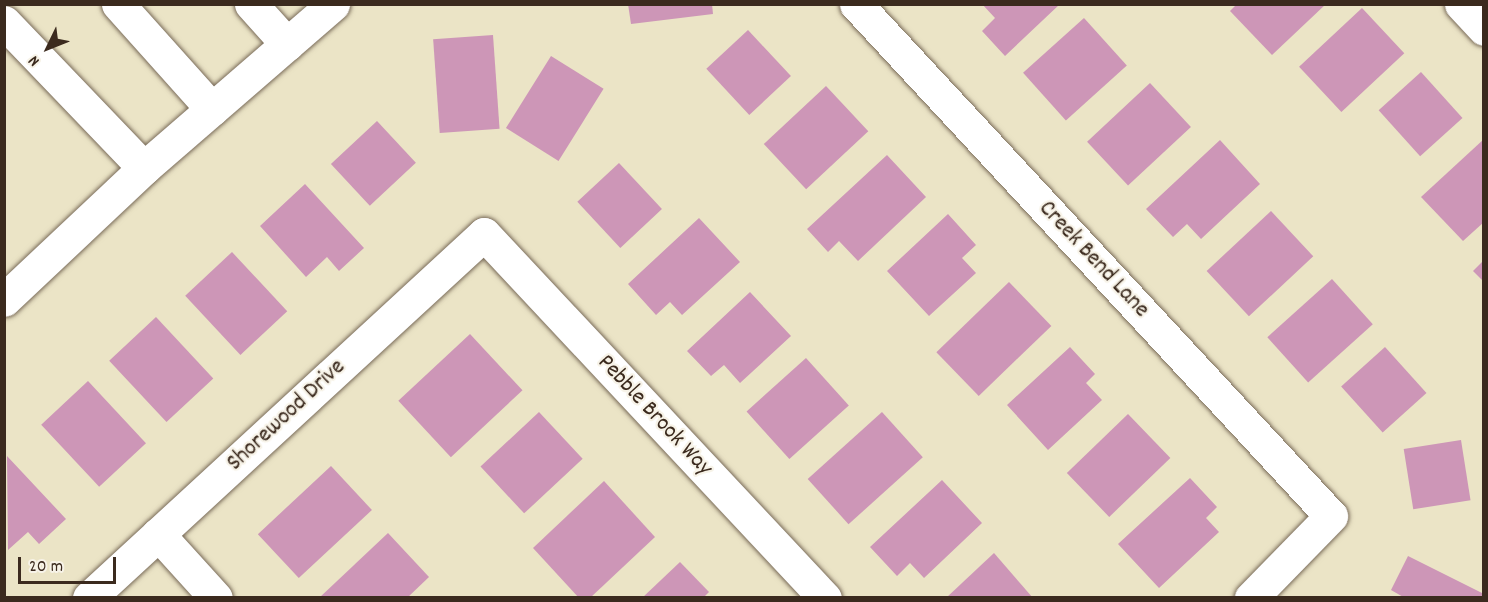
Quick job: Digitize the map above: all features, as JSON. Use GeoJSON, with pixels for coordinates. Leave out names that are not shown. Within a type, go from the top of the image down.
{"type":"FeatureCollection","features":[{"type":"Feature","properties":{"kind":"street"},"geometry":{"type":"LineString","coordinates":[[118,4],[212,109]]}},
{"type":"Feature","properties":{"kind":"street"},"geometry":{"type":"LineString","coordinates":[[251,4],[287,44]]}},
{"type":"Feature","properties":{"kind":"street"},"geometry":{"type":"LineString","coordinates":[[4,300],[144,168],[333,4]]}},
{"type":"Feature","properties":{"kind":"street","name":"Creek Bend Lane"},"geometry":{"type":"LineString","coordinates":[[856,4],[1331,516],[1251,597]]}},
{"type":"Feature","properties":{"kind":"street"},"geometry":{"type":"LineString","coordinates":[[1461,4],[1484,29]]}},
{"type":"Feature","properties":{"kind":"street"},"geometry":{"type":"LineString","coordinates":[[12,15],[144,168]]}},
{"type":"Feature","properties":{"kind":"street","name":"Shorewood Drive"},"geometry":{"type":"LineString","coordinates":[[89,597],[484,234]]}},
{"type":"Feature","properties":{"kind":"street","name":"Pebble Brook Way"},"geometry":{"type":"LineString","coordinates":[[484,234],[825,597]]}},
{"type":"Feature","properties":{"kind":"street"},"geometry":{"type":"LineString","coordinates":[[158,534],[216,597]]}},
{"type":"Feature","properties":{"kind":"building"},"geometry":{"type":"Polygon","coordinates":[[[628,4],[712,4],[713,14],[631,24],[628,4]]]}},
{"type":"Feature","properties":{"kind":"building"},"geometry":{"type":"Polygon","coordinates":[[[982,4],[1060,4],[1005,56],[982,31],[995,18],[982,4]]]}},
{"type":"Feature","properties":{"kind":"building"},"geometry":{"type":"Polygon","coordinates":[[[1237,4],[1326,4],[1272,55],[1230,11],[1237,4]]]}},
{"type":"Feature","properties":{"kind":"building"},"geometry":{"type":"Polygon","coordinates":[[[1362,8],[1404,53],[1341,112],[1299,67],[1362,8]]]}},
{"type":"Feature","properties":{"kind":"building"},"geometry":{"type":"Polygon","coordinates":[[[1084,18],[1127,66],[1066,120],[1023,73],[1084,18]]]}},
{"type":"Feature","properties":{"kind":"building"},"geometry":{"type":"Polygon","coordinates":[[[748,30],[791,76],[749,115],[706,69],[748,30]]]}},
{"type":"Feature","properties":{"kind":"building"},"geometry":{"type":"Polygon","coordinates":[[[493,35],[500,129],[440,133],[433,39],[493,35]]]}},
{"type":"Feature","properties":{"kind":"building"},"geometry":{"type":"Polygon","coordinates":[[[551,56],[604,89],[559,161],[506,128],[551,56]]]}},
{"type":"Feature","properties":{"kind":"building"},"geometry":{"type":"Polygon","coordinates":[[[1421,72],[1462,118],[1420,156],[1379,110],[1421,72]]]}},
{"type":"Feature","properties":{"kind":"building"},"geometry":{"type":"Polygon","coordinates":[[[1150,83],[1191,127],[1128,186],[1087,142],[1150,83]]]}},
{"type":"Feature","properties":{"kind":"building"},"geometry":{"type":"Polygon","coordinates":[[[826,86],[868,131],[806,189],[764,144],[826,86]]]}},
{"type":"Feature","properties":{"kind":"building"},"geometry":{"type":"Polygon","coordinates":[[[377,121],[416,163],[370,206],[331,164],[377,121]]]}},
{"type":"Feature","properties":{"kind":"building"},"geometry":{"type":"Polygon","coordinates":[[[1484,139],[1484,222],[1463,241],[1421,197],[1484,139]]]}},
{"type":"Feature","properties":{"kind":"building"},"geometry":{"type":"Polygon","coordinates":[[[1220,140],[1260,184],[1201,239],[1187,224],[1173,237],[1146,209],[1220,140]]]}},
{"type":"Feature","properties":{"kind":"building"},"geometry":{"type":"Polygon","coordinates":[[[887,155],[926,197],[858,261],[839,241],[828,252],[807,229],[887,155]]]}},
{"type":"Feature","properties":{"kind":"building"},"geometry":{"type":"Polygon","coordinates":[[[619,163],[662,209],[620,248],[577,202],[619,163]]]}},
{"type":"Feature","properties":{"kind":"building"},"geometry":{"type":"Polygon","coordinates":[[[305,184],[364,248],[339,271],[327,257],[306,277],[260,226],[305,184]]]}},
{"type":"Feature","properties":{"kind":"building"},"geometry":{"type":"Polygon","coordinates":[[[1271,211],[1313,256],[1249,316],[1207,271],[1271,211]]]}},
{"type":"Feature","properties":{"kind":"building"},"geometry":{"type":"Polygon","coordinates":[[[948,214],[976,245],[962,258],[976,273],[929,316],[887,271],[948,214]]]}},
{"type":"Feature","properties":{"kind":"building"},"geometry":{"type":"Polygon","coordinates":[[[699,218],[740,262],[682,315],[670,302],[656,315],[628,284],[699,218]]]}},
{"type":"Feature","properties":{"kind":"building"},"geometry":{"type":"Polygon","coordinates":[[[232,252],[287,311],[240,355],[185,296],[232,252]]]}},
{"type":"Feature","properties":{"kind":"building"},"geometry":{"type":"Polygon","coordinates":[[[1484,260],[1484,282],[1473,271],[1484,260]]]}},
{"type":"Feature","properties":{"kind":"building"},"geometry":{"type":"Polygon","coordinates":[[[1332,279],[1373,324],[1308,383],[1267,337],[1332,279]]]}},
{"type":"Feature","properties":{"kind":"building"},"geometry":{"type":"Polygon","coordinates":[[[1009,282],[1051,326],[979,396],[936,352],[1009,282]]]}},
{"type":"Feature","properties":{"kind":"building"},"geometry":{"type":"Polygon","coordinates":[[[750,292],[791,336],[740,383],[724,365],[711,376],[687,351],[750,292]]]}},
{"type":"Feature","properties":{"kind":"building"},"geometry":{"type":"Polygon","coordinates":[[[156,317],[213,378],[166,422],[109,361],[156,317]]]}},
{"type":"Feature","properties":{"kind":"building"},"geometry":{"type":"Polygon","coordinates":[[[470,334],[523,390],[451,457],[398,401],[470,334]]]}},
{"type":"Feature","properties":{"kind":"building"},"geometry":{"type":"Polygon","coordinates":[[[1070,347],[1095,374],[1086,383],[1102,400],[1048,450],[1007,405],[1070,347]]]}},
{"type":"Feature","properties":{"kind":"building"},"geometry":{"type":"Polygon","coordinates":[[[1385,347],[1426,393],[1383,433],[1341,386],[1385,347]]]}},
{"type":"Feature","properties":{"kind":"building"},"geometry":{"type":"Polygon","coordinates":[[[806,358],[849,406],[789,459],[747,412],[806,358]]]}},
{"type":"Feature","properties":{"kind":"building"},"geometry":{"type":"Polygon","coordinates":[[[88,381],[146,443],[99,487],[41,425],[88,381]]]}},
{"type":"Feature","properties":{"kind":"building"},"geometry":{"type":"Polygon","coordinates":[[[539,412],[583,459],[524,513],[480,467],[539,412]]]}},
{"type":"Feature","properties":{"kind":"building"},"geometry":{"type":"Polygon","coordinates":[[[882,412],[923,457],[849,524],[808,479],[882,412]]]}},
{"type":"Feature","properties":{"kind":"building"},"geometry":{"type":"Polygon","coordinates":[[[1128,414],[1170,458],[1109,517],[1067,473],[1128,414]]]}},
{"type":"Feature","properties":{"kind":"building"},"geometry":{"type":"Polygon","coordinates":[[[1461,440],[1471,500],[1413,509],[1404,449],[1461,440]]]}},
{"type":"Feature","properties":{"kind":"building"},"geometry":{"type":"Polygon","coordinates":[[[7,456],[66,519],[39,544],[28,532],[8,550],[7,456]]]}},
{"type":"Feature","properties":{"kind":"building"},"geometry":{"type":"Polygon","coordinates":[[[331,466],[372,510],[299,578],[258,534],[331,466]]]}},
{"type":"Feature","properties":{"kind":"building"},"geometry":{"type":"Polygon","coordinates":[[[1190,478],[1217,507],[1206,518],[1219,532],[1159,588],[1118,544],[1190,478]]]}},
{"type":"Feature","properties":{"kind":"building"},"geometry":{"type":"Polygon","coordinates":[[[942,480],[982,523],[924,578],[910,563],[897,576],[870,547],[942,480]]]}},
{"type":"Feature","properties":{"kind":"building"},"geometry":{"type":"Polygon","coordinates":[[[604,481],[655,537],[590,598],[579,598],[533,548],[604,481]]]}},
{"type":"Feature","properties":{"kind":"building"},"geometry":{"type":"Polygon","coordinates":[[[388,533],[429,577],[407,598],[319,598],[388,533]]]}},
{"type":"Feature","properties":{"kind":"building"},"geometry":{"type":"Polygon","coordinates":[[[994,553],[1033,598],[946,598],[994,553]]]}},
{"type":"Feature","properties":{"kind":"building"},"geometry":{"type":"Polygon","coordinates":[[[1408,556],[1484,594],[1484,598],[1405,598],[1391,590],[1408,556]]]}},
{"type":"Feature","properties":{"kind":"building"},"geometry":{"type":"Polygon","coordinates":[[[680,562],[709,592],[703,598],[642,598],[680,562]]]}}]}
